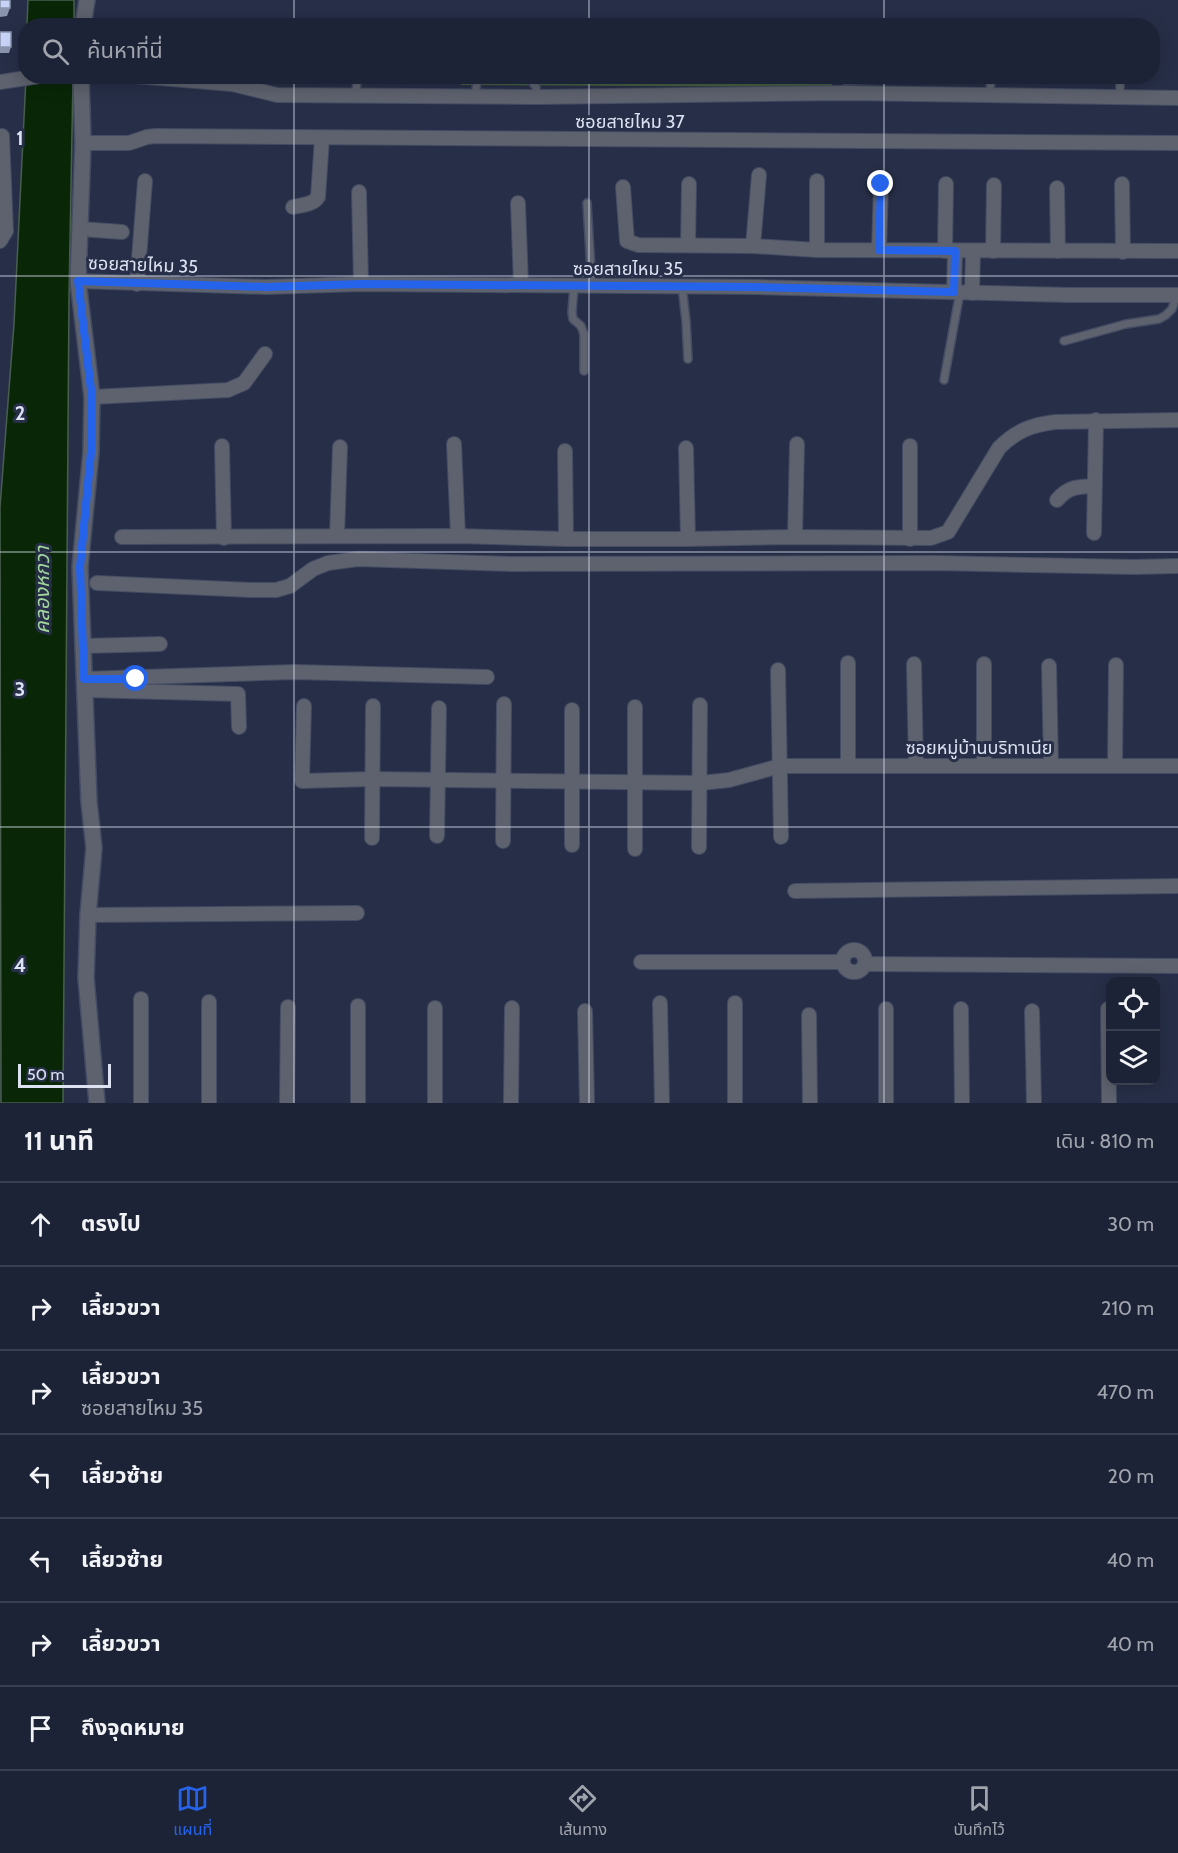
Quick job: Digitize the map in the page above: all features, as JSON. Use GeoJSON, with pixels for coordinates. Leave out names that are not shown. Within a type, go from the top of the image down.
{"type":"FeatureCollection","features":[{"type":"Feature","properties":{"kind":"street"},"geometry":{"type":"LineString","coordinates":[[84,18],[87,0]]}},
{"type":"Feature","properties":{"kind":"street"},"geometry":{"type":"LineString","coordinates":[[0,82],[18,79]]}},
{"type":"Feature","properties":{"kind":"street"},"geometry":{"type":"LineString","coordinates":[[81,84],[83,144],[78,281],[92,398],[91,452],[80,567],[89,802],[94,848],[88,915],[87,997],[97,1103]]}},
{"type":"Feature","properties":{"kind":"street"},"geometry":{"type":"LineString","coordinates":[[232,84],[277,95],[537,97],[823,84]]}},
{"type":"Feature","properties":{"kind":"street"},"geometry":{"type":"LineString","coordinates":[[850,84],[910,95],[1178,98]]}},
{"type":"Feature","properties":{"kind":"street"},"geometry":{"type":"LineString","coordinates":[[0,241],[6,231],[2,136]]}},
{"type":"Feature","properties":{"kind":"street","name":"ซอยสายไหม 37"},"geometry":{"type":"LineString","coordinates":[[83,144],[129,143],[155,136],[1178,143]]}},
{"type":"Feature","properties":{"kind":"street"},"geometry":{"type":"LineString","coordinates":[[292,207],[310,203],[318,197],[322,138]]}},
{"type":"Feature","properties":{"kind":"street"},"geometry":{"type":"LineString","coordinates":[[753,246],[759,176]]}},
{"type":"Feature","properties":{"kind":"street"},"geometry":{"type":"LineString","coordinates":[[137,284],[145,181]]}},
{"type":"Feature","properties":{"kind":"street"},"geometry":{"type":"LineString","coordinates":[[817,182],[817,250]]}},
{"type":"Feature","properties":{"kind":"street"},"geometry":{"type":"LineString","coordinates":[[688,245],[689,184]]}},
{"type":"Feature","properties":{"kind":"street"},"geometry":{"type":"LineString","coordinates":[[879,250],[881,184]]}},
{"type":"Feature","properties":{"kind":"street"},"geometry":{"type":"LineString","coordinates":[[946,184],[950,251],[962,292]]}},
{"type":"Feature","properties":{"kind":"street"},"geometry":{"type":"LineString","coordinates":[[1122,184],[1123,252]]}},
{"type":"Feature","properties":{"kind":"street"},"geometry":{"type":"LineString","coordinates":[[993,251],[994,185]]}},
{"type":"Feature","properties":{"kind":"street"},"geometry":{"type":"LineString","coordinates":[[623,187],[627,241],[638,245],[973,252],[1178,250]]}},
{"type":"Feature","properties":{"kind":"street"},"geometry":{"type":"LineString","coordinates":[[1056,188],[1058,251]]}},
{"type":"Feature","properties":{"kind":"street"},"geometry":{"type":"LineString","coordinates":[[359,192],[361,284]]}},
{"type":"Feature","properties":{"kind":"street"},"geometry":{"type":"LineString","coordinates":[[518,203],[521,285]]}},
{"type":"Feature","properties":{"kind":"street"},"geometry":{"type":"LineString","coordinates":[[81,229],[122,232]]}},
{"type":"Feature","properties":{"kind":"street"},"geometry":{"type":"LineString","coordinates":[[962,292],[973,252]]}},
{"type":"Feature","properties":{"kind":"street","name":"ซอยสายไหม 35"},"geometry":{"type":"LineString","coordinates":[[78,281],[266,287],[361,284],[682,286],[1178,295]]}},
{"type":"Feature","properties":{"kind":"street"},"geometry":{"type":"LineString","coordinates":[[92,398],[228,390],[244,383],[265,354]]}},
{"type":"Feature","properties":{"kind":"street"},"geometry":{"type":"LineString","coordinates":[[1094,533],[1096,420]]}},
{"type":"Feature","properties":{"kind":"street"},"geometry":{"type":"LineString","coordinates":[[122,537],[931,538],[948,532],[999,448],[1024,428],[1037,424],[1096,420],[1178,420]]}},
{"type":"Feature","properties":{"kind":"street"},"geometry":{"type":"LineString","coordinates":[[454,444],[458,536]]}},
{"type":"Feature","properties":{"kind":"street"},"geometry":{"type":"LineString","coordinates":[[795,537],[797,444]]}},
{"type":"Feature","properties":{"kind":"street"},"geometry":{"type":"LineString","coordinates":[[222,446],[224,538]]}},
{"type":"Feature","properties":{"kind":"street"},"geometry":{"type":"LineString","coordinates":[[910,446],[910,539]]}},
{"type":"Feature","properties":{"kind":"street"},"geometry":{"type":"LineString","coordinates":[[337,536],[340,447]]}},
{"type":"Feature","properties":{"kind":"street"},"geometry":{"type":"LineString","coordinates":[[686,448],[687,539]]}},
{"type":"Feature","properties":{"kind":"street"},"geometry":{"type":"LineString","coordinates":[[565,452],[566,539]]}},
{"type":"Feature","properties":{"kind":"street"},"geometry":{"type":"LineString","coordinates":[[1058,500],[1064,492],[1071,488],[1095,486]]}},
{"type":"Feature","properties":{"kind":"street"},"geometry":{"type":"LineString","coordinates":[[97,583],[276,590],[290,586],[313,569],[328,563],[358,559],[511,564],[911,563],[1178,566]]}},
{"type":"Feature","properties":{"kind":"street"},"geometry":{"type":"LineString","coordinates":[[83,646],[160,644]]}},
{"type":"Feature","properties":{"kind":"street"},"geometry":{"type":"LineString","coordinates":[[848,663],[848,766]]}},
{"type":"Feature","properties":{"kind":"street"},"geometry":{"type":"LineString","coordinates":[[914,664],[916,766]]}},
{"type":"Feature","properties":{"kind":"street"},"geometry":{"type":"LineString","coordinates":[[984,664],[984,766]]}},
{"type":"Feature","properties":{"kind":"street"},"geometry":{"type":"LineString","coordinates":[[1115,766],[1116,665]]}},
{"type":"Feature","properties":{"kind":"street"},"geometry":{"type":"LineString","coordinates":[[1049,666],[1051,766]]}},
{"type":"Feature","properties":{"kind":"street"},"geometry":{"type":"LineString","coordinates":[[778,670],[781,837]]}},
{"type":"Feature","properties":{"kind":"street"},"geometry":{"type":"LineString","coordinates":[[84,685],[295,672],[487,677]]}},
{"type":"Feature","properties":{"kind":"street"},"geometry":{"type":"LineString","coordinates":[[84,685],[238,694],[239,727]]}},
{"type":"Feature","properties":{"kind":"street"},"geometry":{"type":"LineString","coordinates":[[503,841],[504,704]]}},
{"type":"Feature","properties":{"kind":"street"},"geometry":{"type":"LineString","coordinates":[[699,847],[700,705]]}},
{"type":"Feature","properties":{"kind":"street","name":"ซอยหมู่บ้านบริทาเนีย"},"geometry":{"type":"LineString","coordinates":[[304,706],[302,781],[699,782],[729,780],[780,766],[1178,766]]}},
{"type":"Feature","properties":{"kind":"street"},"geometry":{"type":"LineString","coordinates":[[372,838],[374,706]]}},
{"type":"Feature","properties":{"kind":"street"},"geometry":{"type":"LineString","coordinates":[[635,707],[635,849]]}},
{"type":"Feature","properties":{"kind":"street"},"geometry":{"type":"LineString","coordinates":[[437,836],[439,708]]}},
{"type":"Feature","properties":{"kind":"street"},"geometry":{"type":"LineString","coordinates":[[572,710],[572,845]]}},
{"type":"Feature","properties":{"kind":"street"},"geometry":{"type":"LineString","coordinates":[[795,891],[1178,886]]}},
{"type":"Feature","properties":{"kind":"street"},"geometry":{"type":"LineString","coordinates":[[88,915],[357,913]]}},
{"type":"Feature","properties":{"kind":"street"},"geometry":{"type":"LineString","coordinates":[[641,962],[843,962],[847,970],[856,972],[865,964],[1178,966]]}},
{"type":"Feature","properties":{"kind":"street"},"geometry":{"type":"LineString","coordinates":[[141,999],[141,1103]]}},
{"type":"Feature","properties":{"kind":"street"},"geometry":{"type":"LineString","coordinates":[[209,1002],[209,1103]]}},
{"type":"Feature","properties":{"kind":"street"},"geometry":{"type":"LineString","coordinates":[[660,1003],[662,1103]]}},
{"type":"Feature","properties":{"kind":"street"},"geometry":{"type":"LineString","coordinates":[[735,1003],[735,1103]]}},
{"type":"Feature","properties":{"kind":"street"},"geometry":{"type":"LineString","coordinates":[[358,1006],[358,1103]]}},
{"type":"Feature","properties":{"kind":"street"},"geometry":{"type":"LineString","coordinates":[[287,1103],[288,1007]]}},
{"type":"Feature","properties":{"kind":"street"},"geometry":{"type":"LineString","coordinates":[[435,1008],[435,1103]]}},
{"type":"Feature","properties":{"kind":"street"},"geometry":{"type":"LineString","coordinates":[[511,1103],[512,1008]]}},
{"type":"Feature","properties":{"kind":"street"},"geometry":{"type":"LineString","coordinates":[[886,1009],[886,1103]]}},
{"type":"Feature","properties":{"kind":"street"},"geometry":{"type":"LineString","coordinates":[[961,1009],[962,1103]]}},
{"type":"Feature","properties":{"kind":"street"},"geometry":{"type":"LineString","coordinates":[[585,1011],[587,1103]]}},
{"type":"Feature","properties":{"kind":"street"},"geometry":{"type":"LineString","coordinates":[[1032,1011],[1034,1103]]}},
{"type":"Feature","properties":{"kind":"street"},"geometry":{"type":"LineString","coordinates":[[809,1015],[810,1103]]}},
{"type":"Feature","properties":{"kind":"street"},"geometry":{"type":"LineString","coordinates":[[1108,1031],[1109,1103]]}},
{"type":"Feature","properties":{"kind":"lane"},"geometry":{"type":"LineString","coordinates":[[356,96],[357,84]]}},
{"type":"Feature","properties":{"kind":"lane"},"geometry":{"type":"LineString","coordinates":[[910,95],[911,84]]}},
{"type":"Feature","properties":{"kind":"lane"},"geometry":{"type":"LineString","coordinates":[[990,84],[990,95]]}},
{"type":"Feature","properties":{"kind":"lane"},"geometry":{"type":"LineString","coordinates":[[1120,84],[1120,97]]}},
{"type":"Feature","properties":{"kind":"lane"},"geometry":{"type":"LineString","coordinates":[[588,203],[592,286]]}},
{"type":"Feature","properties":{"kind":"lane"},"geometry":{"type":"LineString","coordinates":[[682,286],[687,321],[688,359]]}},
{"type":"Feature","properties":{"kind":"lane"},"geometry":{"type":"LineString","coordinates":[[574,287],[572,312],[573,319],[581,326],[584,334],[584,371]]}},
{"type":"Feature","properties":{"kind":"lane"},"geometry":{"type":"LineString","coordinates":[[944,380],[962,292]]}},
{"type":"Feature","properties":{"kind":"lane"},"geometry":{"type":"LineString","coordinates":[[1064,341],[1126,324],[1158,320],[1172,309],[1178,295]]}},
{"type":"Feature","properties":{"kind":"shaded area"},"geometry":{"type":"Polygon","coordinates":[[[832,84],[832,87],[461,85],[832,84]]]}},
{"type":"Feature","properties":{"kind":"water"},"geometry":{"type":"Polygon","coordinates":[[[28,0],[74,0],[74,18],[27,18],[28,0]]]}},
{"type":"Feature","properties":{"kind":"water","name":"คลองหกวา"},"geometry":{"type":"Polygon","coordinates":[[[26,84],[73,84],[69,297],[63,1103],[1,1103],[0,507],[14,324],[26,84]]]}},
{"type":"Feature","properties":{"kind":"building"},"geometry":{"type":"Polygon","coordinates":[[[0,0],[10,0],[10,8],[0,8],[0,0]]]}},
{"type":"Feature","properties":{"kind":"building"},"geometry":{"type":"Polygon","coordinates":[[[0,32],[11,32],[11,47],[0,47],[0,32]]]}},
{"type":"Feature","properties":{"kind":"route"},"geometry":{"type":"LineString","coordinates":[[136,679],[84,679],[80,567],[91,452],[92,398],[78,281],[266,287],[361,284],[521,285],[954,292],[955,251],[879,250],[881,184]]}}]}
